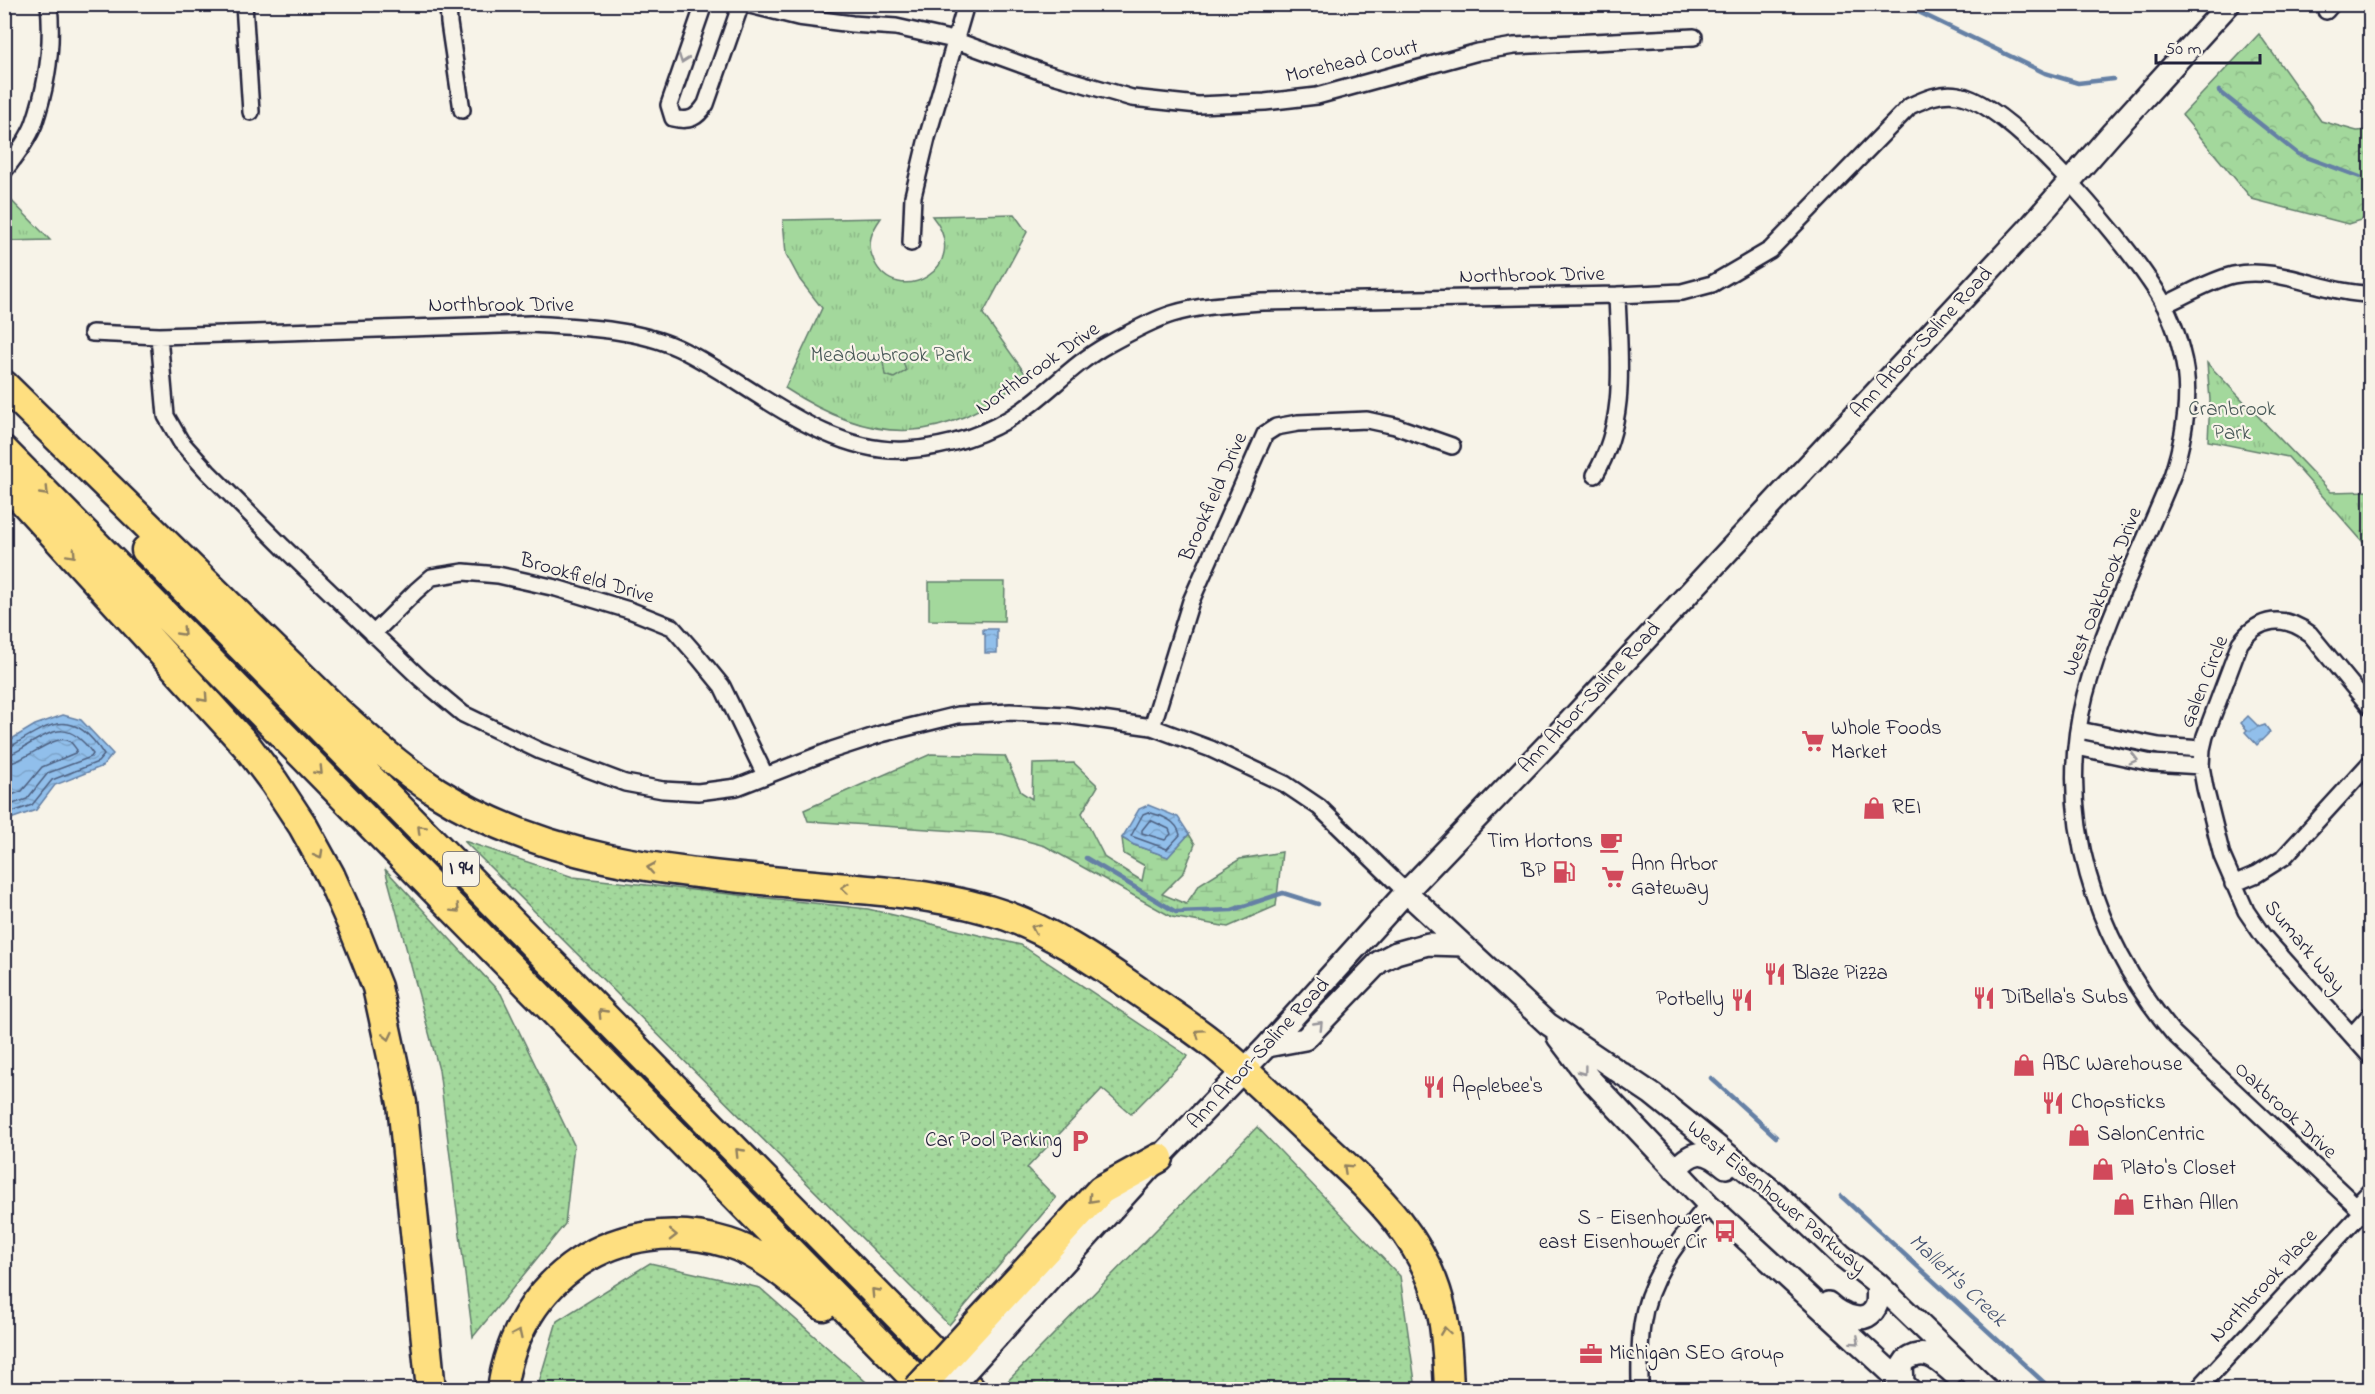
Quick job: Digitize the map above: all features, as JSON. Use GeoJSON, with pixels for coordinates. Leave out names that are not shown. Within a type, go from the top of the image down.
{"type":"FeatureCollection","features":[{"type":"Feature","properties":{"kind":"highway"},"geometry":{"type":"LineString","coordinates":[[4,385],[339,713],[396,764],[471,812],[524,836],[576,853],[615,862],[666,871],[924,896],[959,902],[1005,916],[1076,948],[1206,1038],[1244,1070],[1382,1200],[1419,1251],[1442,1310],[1448,1350],[1449,1389]]}},
{"type":"Feature","properties":{"kind":"highway","name":"I 94"},"geometry":{"type":"LineString","coordinates":[[4,406],[971,1389]]}},
{"type":"Feature","properties":{"kind":"highway","name":"I 94"},"geometry":{"type":"LineString","coordinates":[[4,451],[926,1389]]}},
{"type":"Feature","properties":{"kind":"highway"},"geometry":{"type":"LineString","coordinates":[[4,480],[246,745],[297,818],[330,875],[376,987],[399,1091],[430,1389]]}},
{"type":"Feature","properties":{"kind":"highway"},"geometry":{"type":"LineString","coordinates":[[917,1389],[988,1329],[1101,1190],[1159,1158]]}},
{"type":"Feature","properties":{"kind":"highway"},"geometry":{"type":"LineString","coordinates":[[502,1389],[505,1366],[517,1333],[549,1286],[575,1264],[601,1249],[625,1240],[658,1235],[694,1236],[730,1244],[759,1258],[841,1320],[893,1355]]}},
{"type":"Feature","properties":{"kind":"main road","name":"Ann Arbor-Saline Road"},"geometry":{"type":"LineString","coordinates":[[1159,1158],[1267,1046],[1406,892],[1569,722],[2069,183],[2229,4]]}},
{"type":"Feature","properties":{"kind":"main road","name":"West Eisenhower Parkway"},"geometry":{"type":"LineString","coordinates":[[1406,892],[1548,1024],[1652,1094],[1775,1193],[1841,1255],[1878,1284],[1988,1389]]}},
{"type":"Feature","properties":{"kind":"main road"},"geometry":{"type":"LineString","coordinates":[[1267,1046],[1305,1040],[1379,962],[1396,953],[1428,944],[1462,945]]}},
{"type":"Feature","properties":{"kind":"main road","name":"West Eisenhower Parkway"},"geometry":{"type":"LineString","coordinates":[[1548,1024],[1589,1078],[1708,1204],[1907,1386]]}},
{"type":"Feature","properties":{"kind":"main road"},"geometry":{"type":"LineString","coordinates":[[1675,1170],[1689,1156],[1700,1153],[1711,1154],[1822,1251],[1841,1255]]}},
{"type":"Feature","properties":{"kind":"main road"},"geometry":{"type":"LineString","coordinates":[[1737,1230],[1754,1234],[1836,1310],[1848,1317],[1859,1319],[1871,1314],[1877,1303],[1878,1284]]}},
{"type":"Feature","properties":{"kind":"main road"},"geometry":{"type":"LineString","coordinates":[[949,1389],[988,1329]]}},
{"type":"Feature","properties":{"kind":"main road"},"geometry":{"type":"LineString","coordinates":[[1907,1386],[1902,1366],[1906,1360],[1920,1354],[1933,1355],[1971,1389]]}},
{"type":"Feature","properties":{"kind":"street"},"geometry":{"type":"LineString","coordinates":[[4,171],[33,125],[44,86],[51,29],[49,4]]}},
{"type":"Feature","properties":{"kind":"street"},"geometry":{"type":"LineString","coordinates":[[244,4],[251,112]]}},
{"type":"Feature","properties":{"kind":"street"},"geometry":{"type":"LineString","coordinates":[[448,4],[462,110]]}},
{"type":"Feature","properties":{"kind":"street"},"geometry":{"type":"LineString","coordinates":[[704,4],[669,105],[673,118],[686,121],[698,116],[706,104],[741,4]]}},
{"type":"Feature","properties":{"kind":"street","name":"Morehead Court"},"geometry":{"type":"LineString","coordinates":[[746,4],[798,17],[896,27],[954,40],[1042,72],[1132,98],[1198,105],[1265,102],[1317,96],[1478,52],[1514,46],[1694,38]]}},
{"type":"Feature","properties":{"kind":"street"},"geometry":{"type":"LineString","coordinates":[[912,243],[913,196],[954,40],[966,4]]}},
{"type":"Feature","properties":{"kind":"street","name":"Northbrook Drive"},"geometry":{"type":"LineString","coordinates":[[92,333],[159,336],[531,324],[586,327],[626,333],[677,347],[837,438],[878,449],[894,450],[956,444],[992,430],[1024,409],[1106,346],[1170,314],[1217,305],[1262,302],[1617,295],[1682,292],[1712,284],[1770,250],[1890,124],[1910,106],[1932,96],[1957,94],[1986,105],[2021,134],[2069,183]]}},
{"type":"Feature","properties":{"kind":"street","name":"West Oakbrook Drive"},"geometry":{"type":"LineString","coordinates":[[2069,183],[2126,249],[2164,305],[2182,353],[2186,412],[2182,446],[2172,476],[2097,659],[2085,696],[2079,730],[2075,779],[2079,834],[2091,888],[2116,950],[2142,994],[2173,1034],[2197,1058]]}},
{"type":"Feature","properties":{"kind":"street"},"geometry":{"type":"LineString","coordinates":[[2164,305],[2207,284],[2235,275],[2249,274],[2267,274],[2349,293],[2370,294]]}},
{"type":"Feature","properties":{"kind":"street"},"geometry":{"type":"LineString","coordinates":[[1595,475],[1604,460],[1614,432],[1620,394],[1617,295]]}},
{"type":"Feature","properties":{"kind":"street"},"geometry":{"type":"LineString","coordinates":[[159,336],[166,416],[181,442],[274,539],[373,634],[463,714],[540,751],[625,783],[663,790],[698,792],[737,787],[881,734],[958,715],[1010,712],[1066,715],[1152,728],[1210,749],[1285,784],[1319,807],[1406,892]]}},
{"type":"Feature","properties":{"kind":"street","name":"Brookfield Drive"},"geometry":{"type":"LineString","coordinates":[[1152,728],[1191,601],[1265,434],[1276,427],[1298,423],[1367,420],[1395,426],[1452,446]]}},
{"type":"Feature","properties":{"kind":"street","name":"Brookfield Drive"},"geometry":{"type":"LineString","coordinates":[[373,634],[432,577],[464,572],[498,575],[545,585],[632,611],[672,627],[722,686],[765,775]]}},
{"type":"Feature","properties":{"kind":"street","name":"Galen Circle"},"geometry":{"type":"LineString","coordinates":[[2201,766],[2202,749],[2240,643],[2249,631],[2260,624],[2273,621],[2300,626],[2310,634],[2370,707]]}},
{"type":"Feature","properties":{"kind":"street"},"geometry":{"type":"LineString","coordinates":[[2079,730],[2159,746],[2202,749]]}},
{"type":"Feature","properties":{"kind":"street"},"geometry":{"type":"LineString","coordinates":[[2077,747],[2152,763],[2201,766]]}},
{"type":"Feature","properties":{"kind":"street"},"geometry":{"type":"LineString","coordinates":[[2233,884],[2272,866],[2289,853],[2370,763]]}},
{"type":"Feature","properties":{"kind":"street","name":"Sumark Way"},"geometry":{"type":"LineString","coordinates":[[2201,766],[2220,850],[2233,884],[2255,926],[2370,1056]]}},
{"type":"Feature","properties":{"kind":"street"},"geometry":{"type":"LineString","coordinates":[[2352,1035],[2370,1015]]}},
{"type":"Feature","properties":{"kind":"street","name":"Oakbrook Drive"},"geometry":{"type":"LineString","coordinates":[[2197,1058],[2365,1213]]}},
{"type":"Feature","properties":{"kind":"street","name":"Northbrook Place"},"geometry":{"type":"LineString","coordinates":[[2198,1389],[2365,1213],[2370,1191]]}},
{"type":"Feature","properties":{"kind":"street"},"geometry":{"type":"LineString","coordinates":[[1640,1389],[1642,1322],[1653,1287],[1670,1255],[1708,1204]]}},
{"type":"Feature","properties":{"kind":"green space"},"geometry":{"type":"Polygon","coordinates":[[[2259,34],[2321,121],[2357,131],[2370,130],[2370,217],[2348,224],[2252,199],[2182,115],[2259,34]]]}},
{"type":"Feature","properties":{"kind":"green space"},"geometry":{"type":"Polygon","coordinates":[[[5,194],[50,240],[5,241],[5,194]]]}},
{"type":"Feature","properties":{"kind":"green space","name":"Meadowbrook Park"},"geometry":{"type":"Polygon","coordinates":[[[1014,214],[1027,232],[983,314],[1027,376],[996,399],[967,416],[938,426],[909,430],[879,429],[849,421],[785,388],[822,308],[800,280],[786,254],[783,220],[881,218],[870,244],[874,261],[885,275],[898,282],[913,282],[927,276],[938,266],[944,252],[943,235],[932,216],[1014,214]]]}},
{"type":"Feature","properties":{"kind":"green space"},"geometry":{"type":"Polygon","coordinates":[[[892,358],[902,358],[906,371],[894,378],[885,375],[883,362],[892,358]]]}},
{"type":"Feature","properties":{"kind":"green space","name":"Cranbrook Park"},"geometry":{"type":"Polygon","coordinates":[[[2207,363],[2331,492],[2370,491],[2370,550],[2288,457],[2208,441],[2210,400],[2207,363]]]}},
{"type":"Feature","properties":{"kind":"green space"},"geometry":{"type":"Polygon","coordinates":[[[929,582],[1005,582],[1004,621],[929,620],[929,582]]]}},
{"type":"Feature","properties":{"kind":"green space"},"geometry":{"type":"Polygon","coordinates":[[[931,754],[1005,756],[1021,792],[1032,799],[1033,764],[1074,763],[1098,786],[1082,813],[1105,858],[1142,881],[1145,866],[1124,854],[1122,838],[1134,845],[1168,857],[1189,834],[1195,844],[1184,872],[1162,894],[1186,904],[1200,884],[1240,859],[1282,852],[1276,906],[1228,927],[1172,917],[1045,846],[1002,834],[808,821],[804,810],[931,754]]]}},
{"type":"Feature","properties":{"kind":"green space"},"geometry":{"type":"Polygon","coordinates":[[[464,841],[573,877],[868,909],[1021,945],[1188,1056],[1131,1114],[1102,1089],[1027,1168],[1056,1198],[949,1325],[464,841]]]}},
{"type":"Feature","properties":{"kind":"green space"},"geometry":{"type":"Polygon","coordinates":[[[385,869],[501,994],[574,1145],[565,1224],[473,1337],[439,1070],[385,869]]]}},
{"type":"Feature","properties":{"kind":"green space"},"geometry":{"type":"Polygon","coordinates":[[[1257,1127],[1400,1276],[1416,1389],[1002,1389],[1001,1388],[1257,1127]]]}},
{"type":"Feature","properties":{"kind":"green space"},"geometry":{"type":"Polygon","coordinates":[[[650,1263],[760,1288],[874,1389],[537,1389],[557,1321],[650,1263]]]}},
{"type":"Feature","properties":{"kind":"water"},"geometry":{"type":"Polygon","coordinates":[[[983,629],[997,629],[997,653],[985,653],[983,629]]]}},
{"type":"Feature","properties":{"kind":"water"},"geometry":{"type":"Polygon","coordinates":[[[63,715],[81,720],[113,754],[103,766],[55,785],[36,810],[5,821],[5,743],[35,725],[63,715]]]}},
{"type":"Feature","properties":{"kind":"water"},"geometry":{"type":"Polygon","coordinates":[[[2248,716],[2259,727],[2265,725],[2270,732],[2257,745],[2245,732],[2247,730],[2241,723],[2248,716]]]}},
{"type":"Feature","properties":{"kind":"water"},"geometry":{"type":"Polygon","coordinates":[[[1148,805],[1178,817],[1189,834],[1168,857],[1134,845],[1122,838],[1139,809],[1148,805]]]}},
{"type":"Feature","properties":{"kind":"waterway"},"geometry":{"type":"LineString","coordinates":[[1902,4],[2045,73],[2078,83],[2113,79]]}},
{"type":"Feature","properties":{"kind":"waterway"},"geometry":{"type":"LineString","coordinates":[[2219,91],[2298,154],[2360,177]]}},
{"type":"Feature","properties":{"kind":"waterway","name":"Mallett's Creek"},"geometry":{"type":"LineString","coordinates":[[1086,858],[1176,912],[1232,910],[1283,893],[1318,904]]}},
{"type":"Feature","properties":{"kind":"waterway","name":"Mallett's Creek"},"geometry":{"type":"LineString","coordinates":[[1711,1078],[1776,1137]]}},
{"type":"Feature","properties":{"kind":"waterway","name":"Mallett's Creek"},"geometry":{"type":"LineString","coordinates":[[1841,1196],[2052,1390]]}},
{"type":"Feature","properties":{"kind":"place","name":"Whole Foods Market"},"geometry":{"type":"Point","coordinates":[1813,741]}},
{"type":"Feature","properties":{"kind":"place","name":"REI"},"geometry":{"type":"Point","coordinates":[1874,808]}},
{"type":"Feature","properties":{"kind":"place","name":"Tim Hortons"},"geometry":{"type":"Point","coordinates":[1611,842]}},
{"type":"Feature","properties":{"kind":"place","name":"BP"},"geometry":{"type":"Point","coordinates":[1564,872]}},
{"type":"Feature","properties":{"kind":"place","name":"Ann Arbor Gateway"},"geometry":{"type":"Point","coordinates":[1613,877]}},
{"type":"Feature","properties":{"kind":"place","name":"Blaze Pizza"},"geometry":{"type":"Point","coordinates":[1775,974]}},
{"type":"Feature","properties":{"kind":"place","name":"DiBella's Subs"},"geometry":{"type":"Point","coordinates":[1984,998]}},
{"type":"Feature","properties":{"kind":"place","name":"Potbelly"},"geometry":{"type":"Point","coordinates":[1742,1000]}},
{"type":"Feature","properties":{"kind":"place","name":"ABC Warehouse"},"geometry":{"type":"Point","coordinates":[2024,1065]}},
{"type":"Feature","properties":{"kind":"place","name":"Applebee's"},"geometry":{"type":"Point","coordinates":[1434,1087]}},
{"type":"Feature","properties":{"kind":"place","name":"Chopsticks"},"geometry":{"type":"Point","coordinates":[2053,1103]}},
{"type":"Feature","properties":{"kind":"place","name":"SalonCentric"},"geometry":{"type":"Point","coordinates":[2079,1135]}},
{"type":"Feature","properties":{"kind":"place","name":"Car Pool Parking"},"geometry":{"type":"Point","coordinates":[1080,1141]}},
{"type":"Feature","properties":{"kind":"place","name":"Plato's Closet"},"geometry":{"type":"Point","coordinates":[2103,1169]}},
{"type":"Feature","properties":{"kind":"place","name":"Ethan Allen"},"geometry":{"type":"Point","coordinates":[2124,1204]}},
{"type":"Feature","properties":{"kind":"place","name":"S - Eisenhower east Eisenhower Cir"},"geometry":{"type":"Point","coordinates":[1725,1231]}},
{"type":"Feature","properties":{"kind":"place","name":"Michigan SEO Group"},"geometry":{"type":"Point","coordinates":[1591,1354]}}]}
